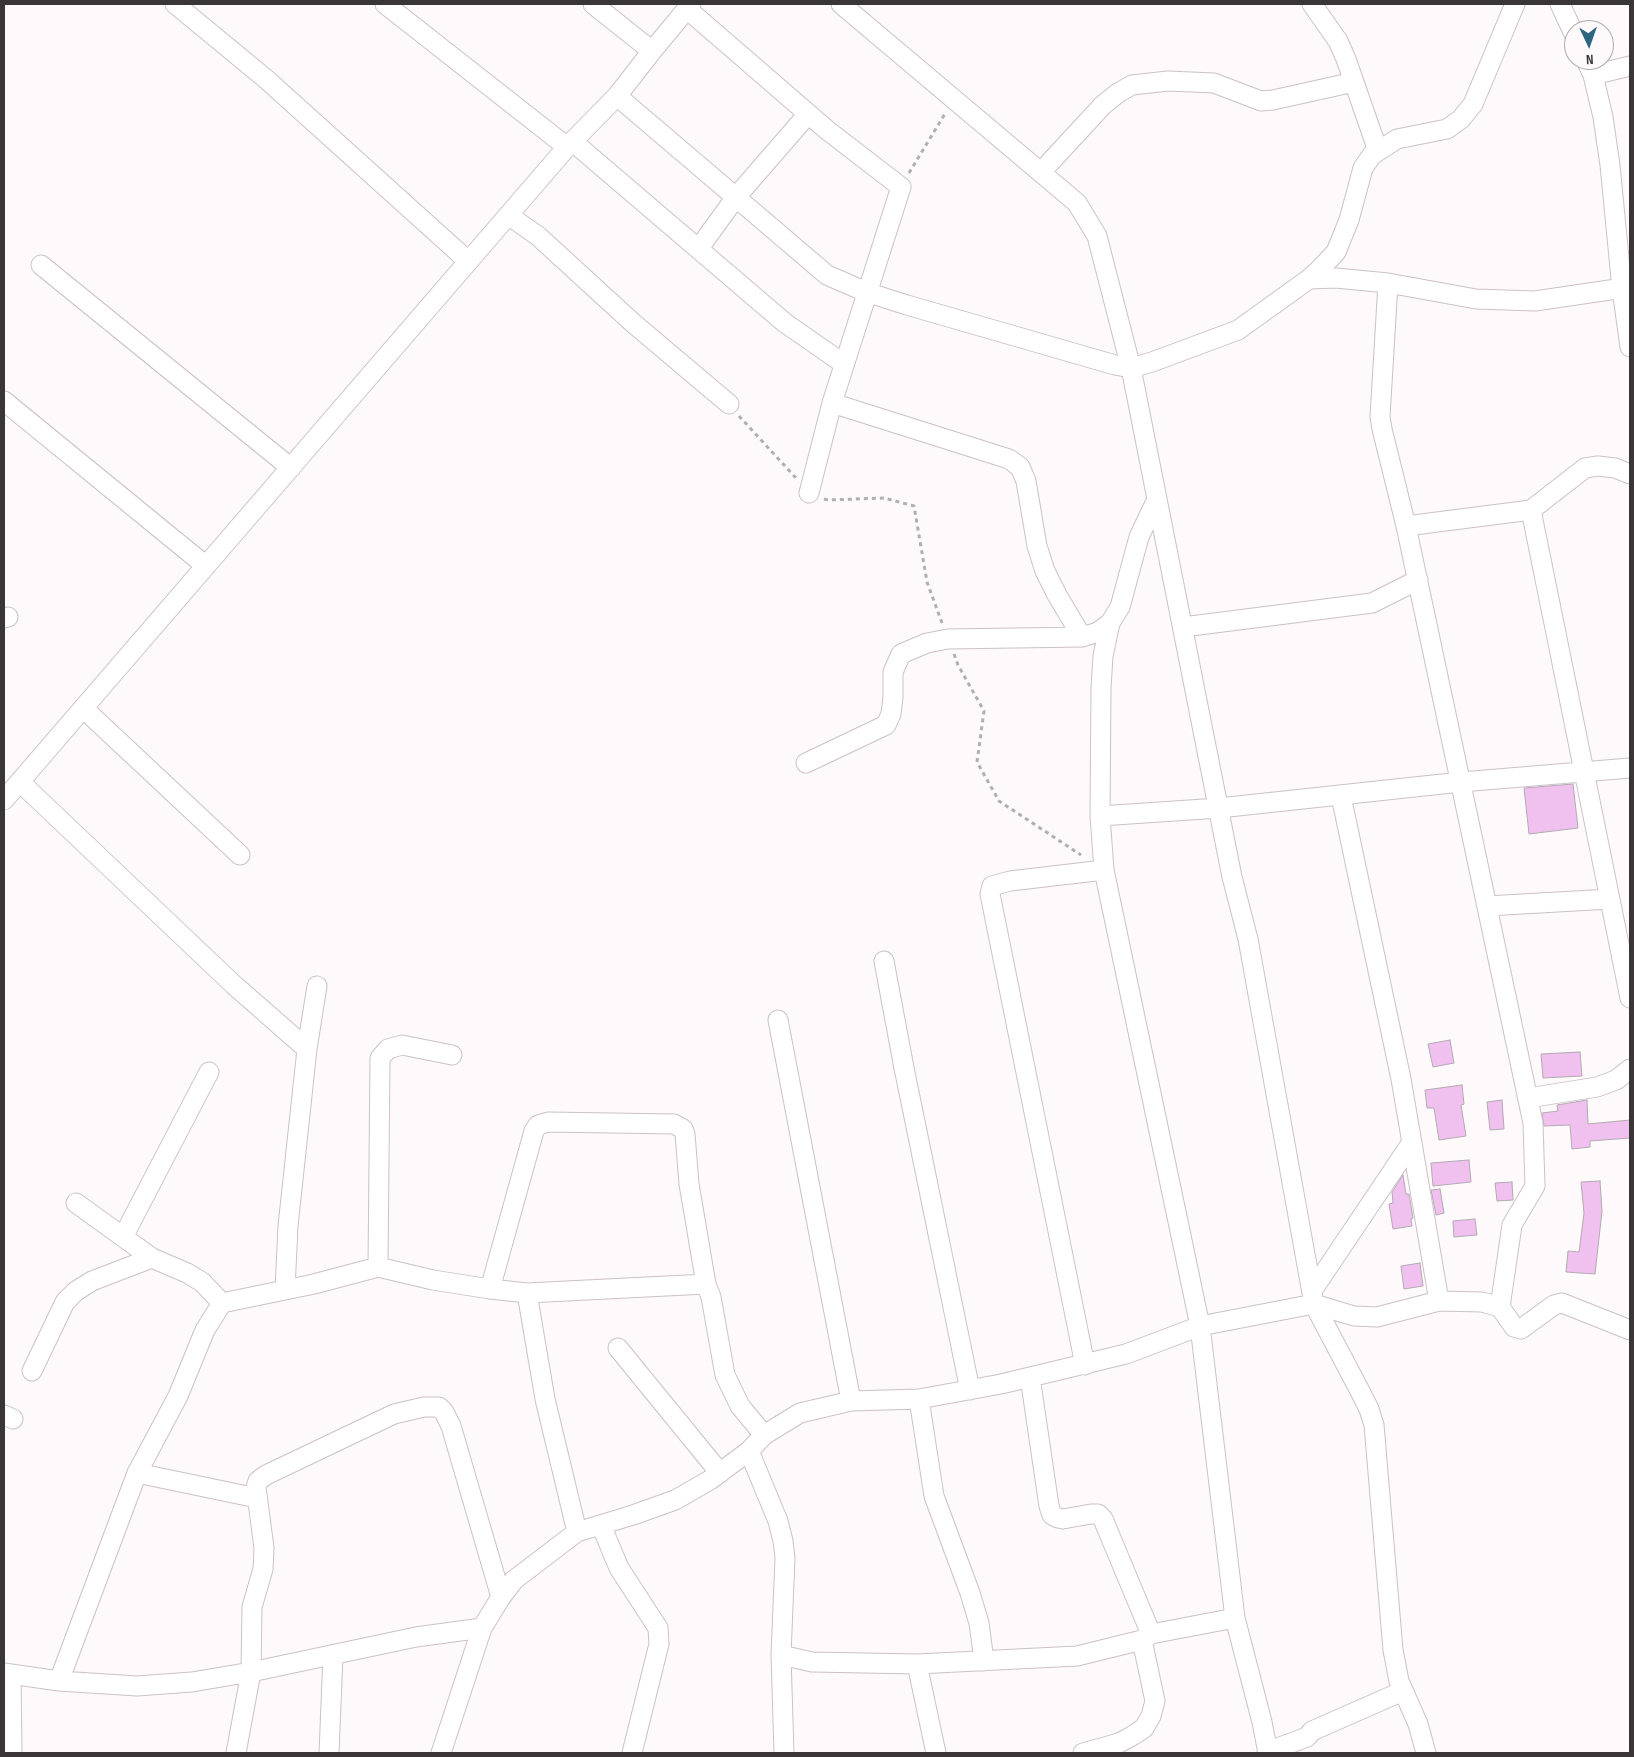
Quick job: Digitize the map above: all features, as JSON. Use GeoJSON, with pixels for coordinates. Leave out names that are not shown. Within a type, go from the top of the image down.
{"type":"FeatureCollection","features":[{"type":"Feature","properties":{"kind":"street"},"geometry":{"type":"LineString","coordinates":[[175,4],[266,78],[468,262]]}},
{"type":"Feature","properties":{"kind":"street"},"geometry":{"type":"LineString","coordinates":[[385,4],[570,144],[699,248],[785,323],[844,364]]}},
{"type":"Feature","properties":{"kind":"street"},"geometry":{"type":"LineString","coordinates":[[593,4],[652,51]]}},
{"type":"Feature","properties":{"kind":"street"},"geometry":{"type":"LineString","coordinates":[[840,4],[1078,203],[1097,236],[1131,368],[1232,877],[1248,939],[1313,1298],[1362,1394],[1374,1425],[1393,1650],[1399,1681],[1418,1724],[1426,1753]]}},
{"type":"Feature","properties":{"kind":"street"},"geometry":{"type":"LineString","coordinates":[[1312,4],[1338,41],[1378,151]]}},
{"type":"Feature","properties":{"kind":"street"},"geometry":{"type":"LineString","coordinates":[[617,96],[828,275],[866,292],[1115,365],[1131,368],[1238,330],[1309,279],[1336,252],[1349,220],[1363,168],[1372,155],[1397,139],[1447,129],[1461,119],[1473,104],[1515,4]]}},
{"type":"Feature","properties":{"kind":"street"},"geometry":{"type":"LineString","coordinates":[[1560,4],[1567,20]]}},
{"type":"Feature","properties":{"kind":"street"},"geometry":{"type":"LineString","coordinates":[[4,800],[508,215],[570,144],[617,96],[689,6],[808,114],[900,187],[832,403],[809,493]]}},
{"type":"Feature","properties":{"kind":"street"},"geometry":{"type":"LineString","coordinates":[[1614,67],[1630,66]]}},
{"type":"Feature","properties":{"kind":"street"},"geometry":{"type":"LineString","coordinates":[[1590,70],[1603,117],[1626,288],[1630,347]]}},
{"type":"Feature","properties":{"kind":"street"},"geometry":{"type":"LineString","coordinates":[[1041,172],[1103,105],[1132,85],[1168,81],[1214,84],[1260,101],[1273,100],[1354,82]]}},
{"type":"Feature","properties":{"kind":"street"},"geometry":{"type":"LineString","coordinates":[[699,248],[736,197],[808,114]]}},
{"type":"Feature","properties":{"kind":"street"},"geometry":{"type":"LineString","coordinates":[[508,215],[538,236],[633,323],[729,404]]}},
{"type":"Feature","properties":{"kind":"street"},"geometry":{"type":"LineString","coordinates":[[41,265],[291,468]]}},
{"type":"Feature","properties":{"kind":"street"},"geometry":{"type":"LineString","coordinates":[[1309,279],[1336,278],[1388,283],[1476,299],[1535,301],[1626,288]]}},
{"type":"Feature","properties":{"kind":"street"},"geometry":{"type":"LineString","coordinates":[[1388,283],[1380,417],[1418,580],[1533,1123],[1534,1186],[1512,1225],[1500,1307]]}},
{"type":"Feature","properties":{"kind":"street"},"geometry":{"type":"LineString","coordinates":[[4,401],[206,566]]}},
{"type":"Feature","properties":{"kind":"street"},"geometry":{"type":"LineString","coordinates":[[832,403],[1009,459],[1020,467],[1026,481],[1037,546],[1045,571],[1082,637]]}},
{"type":"Feature","properties":{"kind":"street"},"geometry":{"type":"LineString","coordinates":[[1406,526],[1531,510],[1585,468],[1598,466],[1615,468],[1630,474]]}},
{"type":"Feature","properties":{"kind":"street"},"geometry":{"type":"LineString","coordinates":[[1157,499],[1139,537],[1120,607],[1110,623],[1103,656],[1100,816],[1104,870],[1200,1326],[1235,1618],[1268,1752],[1307,1737],[1312,1731],[1404,1690]]}},
{"type":"Feature","properties":{"kind":"street"},"geometry":{"type":"LineString","coordinates":[[1531,510],[1630,998]]}},
{"type":"Feature","properties":{"kind":"street"},"geometry":{"type":"LineString","coordinates":[[1183,627],[1372,603],[1418,580]]}},
{"type":"Feature","properties":{"kind":"street"},"geometry":{"type":"LineString","coordinates":[[806,763],[886,725],[891,714],[893,672],[901,654],[927,643],[948,639],[1082,637],[1098,632],[1110,623]]}},
{"type":"Feature","properties":{"kind":"street"},"geometry":{"type":"LineString","coordinates":[[83,708],[240,855]]}},
{"type":"Feature","properties":{"kind":"street"},"geometry":{"type":"LineString","coordinates":[[1100,816],[1218,808],[1461,782],[1630,768]]}},
{"type":"Feature","properties":{"kind":"street"},"geometry":{"type":"LineString","coordinates":[[20,782],[234,985],[307,1049]]}},
{"type":"Feature","properties":{"kind":"street"},"geometry":{"type":"LineString","coordinates":[[1341,796],[1401,1079],[1439,1301]]}},
{"type":"Feature","properties":{"kind":"street"},"geometry":{"type":"LineString","coordinates":[[1085,1365],[990,894],[992,886],[1010,880],[1104,870]]}},
{"type":"Feature","properties":{"kind":"street"},"geometry":{"type":"LineString","coordinates":[[1487,906],[1610,899]]}},
{"type":"Feature","properties":{"kind":"street"},"geometry":{"type":"LineString","coordinates":[[884,961],[970,1390]]}},
{"type":"Feature","properties":{"kind":"street"},"geometry":{"type":"LineString","coordinates":[[284,1290],[288,1226],[307,1049],[317,986]]}},
{"type":"Feature","properties":{"kind":"street"},"geometry":{"type":"LineString","coordinates":[[778,1020],[851,1401]]}},
{"type":"Feature","properties":{"kind":"street"},"geometry":{"type":"LineString","coordinates":[[378,1267],[380,1058],[388,1049],[402,1045],[452,1055]]}},
{"type":"Feature","properties":{"kind":"street"},"geometry":{"type":"LineString","coordinates":[[1528,1098],[1597,1086],[1616,1080],[1630,1069]]}},
{"type":"Feature","properties":{"kind":"street"},"geometry":{"type":"LineString","coordinates":[[123,1237],[209,1072]]}},
{"type":"Feature","properties":{"kind":"street"},"geometry":{"type":"LineString","coordinates":[[490,1289],[534,1130],[538,1125],[548,1122],[674,1124],[683,1129],[685,1134],[689,1184],[706,1284],[711,1297],[725,1375],[740,1406],[764,1435]]}},
{"type":"Feature","properties":{"kind":"street"},"geometry":{"type":"LineString","coordinates":[[1313,1298],[1412,1142]]}},
{"type":"Feature","properties":{"kind":"street"},"geometry":{"type":"LineString","coordinates":[[76,1203],[152,1258],[187,1273],[202,1282],[222,1303]]}},
{"type":"Feature","properties":{"kind":"street"},"geometry":{"type":"LineString","coordinates":[[32,1371],[65,1302],[76,1291],[92,1281],[152,1258]]}},
{"type":"Feature","properties":{"kind":"street"},"geometry":{"type":"LineString","coordinates":[[59,1681],[137,1473],[178,1396],[205,1330],[222,1303],[314,1284],[378,1267],[433,1280],[527,1293],[706,1284]]}},
{"type":"Feature","properties":{"kind":"street"},"geometry":{"type":"LineString","coordinates":[[527,1293],[545,1399],[577,1532]]}},
{"type":"Feature","properties":{"kind":"street"},"geometry":{"type":"LineString","coordinates":[[441,1753],[482,1628],[500,1597],[514,1580],[577,1532],[675,1500],[710,1480],[749,1451],[764,1435],[800,1413],[851,1401],[920,1399],[947,1395],[1085,1365],[1126,1354],[1200,1326],[1313,1298],[1354,1316],[1377,1317],[1439,1301],[1482,1302],[1500,1307],[1514,1327],[1518,1329],[1525,1327],[1554,1305],[1562,1303],[1630,1330]]}},
{"type":"Feature","properties":{"kind":"street"},"geometry":{"type":"LineString","coordinates":[[618,1348],[720,1472]]}},
{"type":"Feature","properties":{"kind":"street"},"geometry":{"type":"LineString","coordinates":[[1030,1377],[1049,1506],[1052,1515],[1063,1519],[1098,1514],[1103,1519],[1146,1637],[1155,1701],[1151,1716],[1144,1728],[1132,1736],[1119,1743],[1083,1753]]}},
{"type":"Feature","properties":{"kind":"street"},"geometry":{"type":"LineString","coordinates":[[920,1399],[934,1496],[979,1622],[984,1661]]}},
{"type":"Feature","properties":{"kind":"street"},"geometry":{"type":"LineString","coordinates":[[236,1753],[251,1672],[252,1607],[263,1569],[264,1548],[256,1487],[258,1481],[266,1475],[394,1414],[424,1407],[439,1407],[444,1412],[451,1426],[500,1597]]}},
{"type":"Feature","properties":{"kind":"street"},"geometry":{"type":"LineString","coordinates":[[749,1451],[778,1521],[783,1541],[781,1655],[784,1753]]}},
{"type":"Feature","properties":{"kind":"street"},"geometry":{"type":"LineString","coordinates":[[137,1473],[257,1498]]}},
{"type":"Feature","properties":{"kind":"street"},"geometry":{"type":"LineString","coordinates":[[602,1525],[619,1568],[658,1628],[659,1644],[632,1753]]}},
{"type":"Feature","properties":{"kind":"street"},"geometry":{"type":"LineString","coordinates":[[781,1655],[812,1662],[917,1664],[1077,1656],[1146,1637],[1235,1618]]}},
{"type":"Feature","properties":{"kind":"street"},"geometry":{"type":"LineString","coordinates":[[12,1753],[8,1674],[59,1681],[137,1686],[192,1682],[251,1672],[416,1637],[482,1628]]}},
{"type":"Feature","properties":{"kind":"street"},"geometry":{"type":"LineString","coordinates":[[329,1753],[333,1655]]}},
{"type":"Feature","properties":{"kind":"street"},"geometry":{"type":"LineString","coordinates":[[917,1664],[936,1753]]}},
{"type":"Feature","properties":{"kind":"path"},"geometry":{"type":"LineString","coordinates":[[900,187],[954,100]]}},
{"type":"Feature","properties":{"kind":"building"},"geometry":{"type":"Polygon","coordinates":[[[1573,784],[1578,828],[1529,834],[1524,788],[1573,784]]]}},
{"type":"Feature","properties":{"kind":"building"},"geometry":{"type":"Polygon","coordinates":[[[1450,1040],[1454,1063],[1433,1067],[1428,1044],[1450,1040]]]}},
{"type":"Feature","properties":{"kind":"building"},"geometry":{"type":"Polygon","coordinates":[[[1580,1052],[1582,1076],[1543,1078],[1541,1054],[1580,1052]]]}},
{"type":"Feature","properties":{"kind":"building"},"geometry":{"type":"Polygon","coordinates":[[[1462,1085],[1464,1104],[1461,1105],[1466,1136],[1439,1140],[1434,1108],[1427,1108],[1425,1090],[1462,1085]]]}},
{"type":"Feature","properties":{"kind":"building"},"geometry":{"type":"Polygon","coordinates":[[[1502,1100],[1504,1129],[1490,1130],[1487,1102],[1502,1100]]]}},
{"type":"Feature","properties":{"kind":"building"},"geometry":{"type":"Polygon","coordinates":[[[1587,1100],[1588,1124],[1630,1120],[1630,1138],[1590,1141],[1590,1147],[1572,1149],[1570,1125],[1544,1126],[1542,1113],[1558,1111],[1557,1105],[1587,1100]]]}},
{"type":"Feature","properties":{"kind":"building"},"geometry":{"type":"Polygon","coordinates":[[[1469,1160],[1471,1182],[1433,1186],[1431,1163],[1469,1160]]]}},
{"type":"Feature","properties":{"kind":"building"},"geometry":{"type":"Polygon","coordinates":[[[1403,1175],[1406,1194],[1409,1194],[1413,1218],[1411,1219],[1412,1226],[1393,1229],[1389,1204],[1393,1203],[1392,1192],[1403,1175]]]}},
{"type":"Feature","properties":{"kind":"building"},"geometry":{"type":"Polygon","coordinates":[[[1600,1181],[1602,1211],[1595,1274],[1566,1272],[1568,1251],[1579,1252],[1584,1213],[1581,1182],[1600,1181]]]}},
{"type":"Feature","properties":{"kind":"building"},"geometry":{"type":"Polygon","coordinates":[[[1512,1182],[1513,1200],[1497,1201],[1495,1183],[1512,1182]]]}},
{"type":"Feature","properties":{"kind":"building"},"geometry":{"type":"Polygon","coordinates":[[[1440,1189],[1444,1213],[1436,1215],[1431,1190],[1440,1189]]]}},
{"type":"Feature","properties":{"kind":"building"},"geometry":{"type":"Polygon","coordinates":[[[1475,1219],[1477,1235],[1454,1237],[1453,1221],[1475,1219]]]}},
{"type":"Feature","properties":{"kind":"building"},"geometry":{"type":"Polygon","coordinates":[[[1420,1263],[1423,1286],[1404,1289],[1401,1266],[1420,1263]]]}}]}
